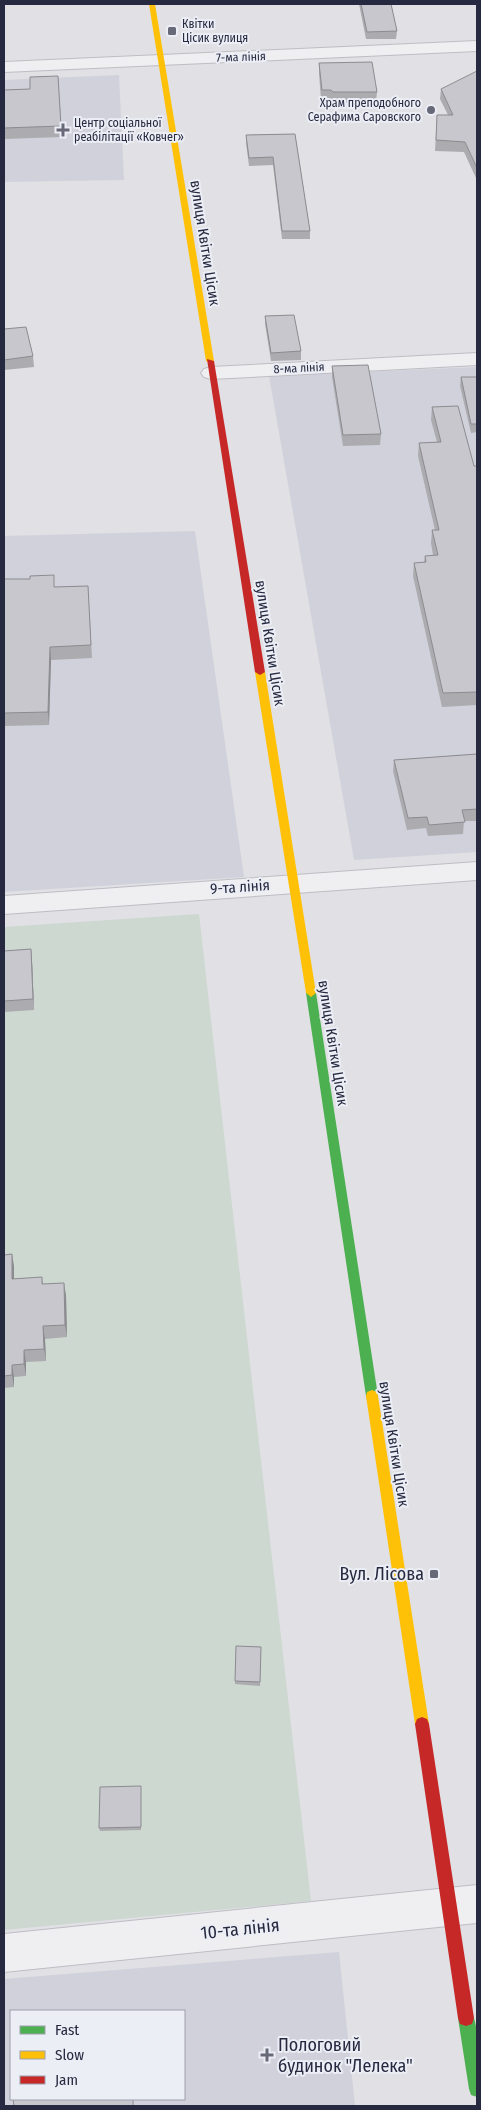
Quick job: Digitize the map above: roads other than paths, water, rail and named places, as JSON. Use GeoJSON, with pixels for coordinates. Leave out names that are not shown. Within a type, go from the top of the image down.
{"type":"FeatureCollection","features":[{"type":"Feature","properties":{"kind":"street","name":"вулиця Квітки Цісик"},"geometry":{"type":"LineString","coordinates":[[152,4],[294,883],[463,1905],[477,2089]]}},
{"type":"Feature","properties":{"kind":"street","name":"7-ма лінія"},"geometry":{"type":"LineString","coordinates":[[4,67],[477,46]]}},
{"type":"Feature","properties":{"kind":"street","name":"8-ма лінія"},"geometry":{"type":"LineString","coordinates":[[211,373],[477,359]]}},
{"type":"Feature","properties":{"kind":"street","name":"9-та лінія"},"geometry":{"type":"LineString","coordinates":[[4,905],[477,870]]}},
{"type":"Feature","properties":{"kind":"street","name":"10-та лінія"},"geometry":{"type":"LineString","coordinates":[[4,1953],[463,1905]]}},
{"type":"Feature","properties":{"kind":"place","name":"Квітки Цісик вулиця"},"geometry":{"type":"Point","coordinates":[172,31]}},
{"type":"Feature","properties":{"kind":"place","name":"Храм преподобного Серафима Саровского"},"geometry":{"type":"Point","coordinates":[431,110]}},
{"type":"Feature","properties":{"kind":"place","name":"Центр соціальної реабілітації «Ковчег»"},"geometry":{"type":"Point","coordinates":[63,130]}},
{"type":"Feature","properties":{"kind":"place","name":"Вул. Лісова"},"geometry":{"type":"Point","coordinates":[434,1574]}},
{"type":"Feature","properties":{"kind":"place","name":"Пологовий будинок \"Лелека\""},"geometry":{"type":"Point","coordinates":[267,2055]}}]}
